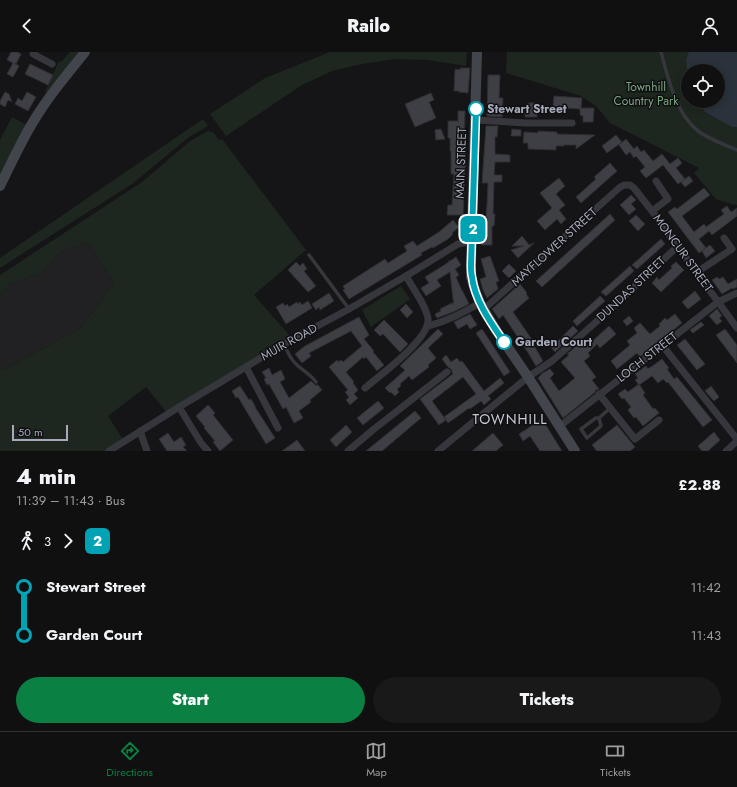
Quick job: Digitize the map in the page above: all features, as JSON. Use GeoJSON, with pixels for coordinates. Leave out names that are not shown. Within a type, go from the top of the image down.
{"type":"FeatureCollection","features":[{"type":"Feature","properties":{"kind":"street"},"geometry":{"type":"LineString","coordinates":[[34,52],[33,54],[52,64]]}},
{"type":"Feature","properties":{"kind":"street"},"geometry":{"type":"LineString","coordinates":[[0,186],[41,109],[85,52]]}},
{"type":"Feature","properties":{"kind":"street","name":"MAIN STREET"},"geometry":{"type":"LineString","coordinates":[[477,52],[471,265],[474,287],[482,306],[496,330],[575,451]]}},
{"type":"Feature","properties":{"kind":"street"},"geometry":{"type":"LineString","coordinates":[[476,120],[572,124]]}},
{"type":"Feature","properties":{"kind":"street"},"geometry":{"type":"LineString","coordinates":[[652,211],[668,200],[656,181]]}},
{"type":"Feature","properties":{"kind":"street","name":"MONCUR STREET"},"geometry":{"type":"LineString","coordinates":[[624,185],[630,185],[634,188],[737,328]]}},
{"type":"Feature","properties":{"kind":"street","name":"MAYFLOWER STREET"},"geometry":{"type":"LineString","coordinates":[[482,306],[624,185]]}},
{"type":"Feature","properties":{"kind":"street"},"geometry":{"type":"LineString","coordinates":[[697,272],[732,249],[724,238]]}},
{"type":"Feature","properties":{"kind":"street","name":"MUIR ROAD"},"geometry":{"type":"LineString","coordinates":[[109,451],[284,344],[349,309],[458,244],[472,242]]}},
{"type":"Feature","properties":{"kind":"street","name":"DUNDAS STREET"},"geometry":{"type":"LineString","coordinates":[[528,377],[552,361],[678,246]]}},
{"type":"Feature","properties":{"kind":"street"},"geometry":{"type":"LineString","coordinates":[[365,388],[412,347],[425,332],[428,326],[429,321],[426,310],[406,276]]}},
{"type":"Feature","properties":{"kind":"street","name":"LOCH STREET"},"geometry":{"type":"LineString","coordinates":[[560,426],[718,302],[737,293]]}},
{"type":"Feature","properties":{"kind":"street"},"geometry":{"type":"LineString","coordinates":[[428,326],[482,306]]}},
{"type":"Feature","properties":{"kind":"street"},"geometry":{"type":"LineString","coordinates":[[662,345],[737,440],[726,451]]}},
{"type":"Feature","properties":{"kind":"street"},"geometry":{"type":"LineString","coordinates":[[246,367],[278,428]]}},
{"type":"Feature","properties":{"kind":"street"},"geometry":{"type":"LineString","coordinates":[[348,451],[447,372]]}},
{"type":"Feature","properties":{"kind":"street"},"geometry":{"type":"LineString","coordinates":[[438,451],[528,377]]}},
{"type":"Feature","properties":{"kind":"street"},"geometry":{"type":"LineString","coordinates":[[599,394],[635,439],[659,420]]}},
{"type":"Feature","properties":{"kind":"street"},"geometry":{"type":"LineString","coordinates":[[179,407],[208,451]]}},
{"type":"Feature","properties":{"kind":"street"},"geometry":{"type":"LineString","coordinates":[[140,431],[147,451]]}},
{"type":"Feature","properties":{"kind":"lane"},"geometry":{"type":"LineString","coordinates":[[661,52],[672,89],[687,119],[697,130],[712,140],[737,150]]}},
{"type":"Feature","properties":{"kind":"lane"},"geometry":{"type":"LineString","coordinates":[[309,255],[349,309]]}},
{"type":"Feature","properties":{"kind":"lane"},"geometry":{"type":"LineString","coordinates":[[284,344],[296,364],[308,373],[316,382]]}},
{"type":"Feature","properties":{"kind":"lane"},"geometry":{"type":"LineString","coordinates":[[599,418],[601,426],[588,438],[581,429],[596,418],[599,418],[610,408]]}},
{"type":"Feature","properties":{"kind":"shaded area"},"geometry":{"type":"Polygon","coordinates":[[[689,52],[737,52],[737,127],[732,127],[705,112],[703,108],[725,108],[725,64],[686,64],[686,60],[689,52]]]}},
{"type":"Feature","properties":{"kind":"shaded area"},"geometry":{"type":"Polygon","coordinates":[[[88,242],[114,283],[80,329],[5,369],[0,370],[0,294],[11,284],[42,272],[62,251],[88,242]]]}},
{"type":"Feature","properties":{"kind":"green space"},"geometry":{"type":"Polygon","coordinates":[[[70,52],[82,52],[48,94],[45,92],[59,61],[61,62],[70,52]]]}},
{"type":"Feature","properties":{"kind":"green space"},"geometry":{"type":"Polygon","coordinates":[[[330,52],[467,52],[466,66],[428,60],[395,59],[362,64],[332,71],[302,85],[226,136],[210,114],[265,78],[330,52]]]}},
{"type":"Feature","properties":{"kind":"green space","name":"Townhill Country Park"},"geometry":{"type":"Polygon","coordinates":[[[507,52],[737,52],[737,205],[716,199],[694,173],[699,168],[610,123],[597,107],[581,96],[506,73],[507,52]]]}},
{"type":"Feature","properties":{"kind":"green space"},"geometry":{"type":"Polygon","coordinates":[[[12,117],[27,125],[0,177],[0,140],[12,117]]]}},
{"type":"Feature","properties":{"kind":"green space"},"geometry":{"type":"Polygon","coordinates":[[[203,119],[208,126],[189,137],[132,184],[0,268],[0,258],[203,119]]]}},
{"type":"Feature","properties":{"kind":"green space"},"geometry":{"type":"Polygon","coordinates":[[[208,131],[214,133],[219,140],[222,139],[306,250],[254,295],[290,336],[168,414],[146,387],[108,416],[124,441],[109,451],[0,451],[0,370],[5,369],[80,329],[114,283],[88,242],[62,251],[42,272],[11,284],[0,294],[0,275],[142,182],[190,141],[208,131]]]}},
{"type":"Feature","properties":{"kind":"green space"},"geometry":{"type":"Polygon","coordinates":[[[401,286],[410,299],[371,327],[362,310],[401,286]]]}},
{"type":"Feature","properties":{"kind":"building"},"geometry":{"type":"Polygon","coordinates":[[[11,52],[21,54],[16,64],[14,63],[19,66],[13,77],[7,74],[13,63],[7,60],[11,52]]]}},
{"type":"Feature","properties":{"kind":"building"},"geometry":{"type":"Polygon","coordinates":[[[30,64],[53,75],[48,85],[25,74],[30,64]]]}},
{"type":"Feature","properties":{"kind":"building"},"geometry":{"type":"Polygon","coordinates":[[[460,68],[470,68],[468,93],[454,91],[455,69],[460,70],[460,68]]]}},
{"type":"Feature","properties":{"kind":"building"},"geometry":{"type":"Polygon","coordinates":[[[488,75],[500,75],[499,98],[503,98],[502,117],[487,116],[488,75]]]}},
{"type":"Feature","properties":{"kind":"building"},"geometry":{"type":"Polygon","coordinates":[[[5,92],[9,94],[12,102],[8,100],[5,107],[0,104],[0,101],[5,92]]]}},
{"type":"Feature","properties":{"kind":"building"},"geometry":{"type":"Polygon","coordinates":[[[27,92],[36,97],[28,111],[15,104],[18,98],[22,101],[27,92]]]}},
{"type":"Feature","properties":{"kind":"building"},"geometry":{"type":"Polygon","coordinates":[[[431,93],[434,100],[429,102],[436,118],[415,127],[405,104],[431,93]]]}},
{"type":"Feature","properties":{"kind":"building"},"geometry":{"type":"Polygon","coordinates":[[[554,96],[582,98],[581,108],[594,108],[593,122],[583,122],[583,116],[580,115],[580,109],[553,107],[554,96]]]}},
{"type":"Feature","properties":{"kind":"building"},"geometry":{"type":"Polygon","coordinates":[[[528,103],[535,103],[535,108],[537,108],[537,117],[525,117],[525,108],[528,108],[528,103]]]}},
{"type":"Feature","properties":{"kind":"building"},"geometry":{"type":"Polygon","coordinates":[[[458,111],[465,111],[464,146],[466,146],[463,215],[447,215],[448,205],[452,205],[454,174],[451,174],[451,151],[450,138],[448,138],[448,121],[458,121],[458,111]]]}},
{"type":"Feature","properties":{"kind":"building"},"geometry":{"type":"Polygon","coordinates":[[[486,126],[498,126],[497,137],[495,137],[495,154],[510,155],[510,162],[495,162],[494,175],[502,175],[502,182],[494,182],[493,214],[495,214],[494,226],[492,226],[492,245],[482,245],[483,233],[485,233],[488,183],[482,183],[486,126]]]}},
{"type":"Feature","properties":{"kind":"building"},"geometry":{"type":"Polygon","coordinates":[[[441,129],[445,139],[436,140],[435,130],[441,129]]]}},
{"type":"Feature","properties":{"kind":"building"},"geometry":{"type":"Polygon","coordinates":[[[512,129],[521,130],[521,136],[511,136],[512,129]]]}},
{"type":"Feature","properties":{"kind":"building"},"geometry":{"type":"Polygon","coordinates":[[[538,131],[557,132],[557,134],[595,135],[576,149],[576,145],[564,145],[556,146],[556,150],[528,149],[528,143],[523,143],[524,132],[538,133],[538,131]]]}},
{"type":"Feature","properties":{"kind":"building"},"geometry":{"type":"Polygon","coordinates":[[[616,135],[622,142],[607,153],[602,146],[616,135]]]}},
{"type":"Feature","properties":{"kind":"building"},"geometry":{"type":"Polygon","coordinates":[[[626,139],[634,149],[637,146],[641,152],[644,150],[653,161],[662,154],[670,164],[678,158],[682,163],[676,168],[685,179],[678,184],[663,165],[646,178],[640,171],[645,167],[636,156],[634,158],[630,152],[626,155],[619,145],[626,139]]]}},
{"type":"Feature","properties":{"kind":"building"},"geometry":{"type":"Polygon","coordinates":[[[610,163],[617,171],[581,203],[576,197],[596,179],[594,177],[610,163]]]}},
{"type":"Feature","properties":{"kind":"building"},"geometry":{"type":"Polygon","coordinates":[[[689,176],[693,181],[685,187],[681,182],[689,176]]]}},
{"type":"Feature","properties":{"kind":"building"},"geometry":{"type":"Polygon","coordinates":[[[559,178],[565,186],[556,194],[565,205],[559,210],[566,219],[561,224],[557,219],[545,230],[537,221],[552,208],[540,193],[559,178]]]}},
{"type":"Feature","properties":{"kind":"building"},"geometry":{"type":"Polygon","coordinates":[[[704,188],[710,195],[682,216],[694,232],[704,224],[706,227],[724,214],[721,210],[727,206],[731,212],[737,208],[737,216],[712,235],[709,231],[699,239],[706,248],[699,253],[668,212],[675,207],[677,209],[704,188]]]}},
{"type":"Feature","properties":{"kind":"building"},"geometry":{"type":"Polygon","coordinates":[[[631,195],[636,200],[631,204],[636,209],[629,215],[620,205],[631,195]]]}},
{"type":"Feature","properties":{"kind":"building"},"geometry":{"type":"Polygon","coordinates":[[[610,214],[615,220],[542,287],[536,281],[610,214]]]}},
{"type":"Feature","properties":{"kind":"building"},"geometry":{"type":"Polygon","coordinates":[[[636,215],[645,224],[638,231],[629,221],[636,215]]]}},
{"type":"Feature","properties":{"kind":"building"},"geometry":{"type":"Polygon","coordinates":[[[453,220],[459,227],[448,239],[421,253],[422,255],[349,299],[343,290],[345,289],[343,286],[385,259],[388,263],[407,251],[404,246],[413,241],[417,246],[439,232],[453,220]]]}},
{"type":"Feature","properties":{"kind":"building"},"geometry":{"type":"Polygon","coordinates":[[[522,236],[529,245],[534,243],[518,258],[511,250],[524,246],[512,246],[522,236]]]}},
{"type":"Feature","properties":{"kind":"building"},"geometry":{"type":"Polygon","coordinates":[[[661,239],[665,244],[637,269],[632,265],[661,239]]]}},
{"type":"Feature","properties":{"kind":"building"},"geometry":{"type":"Polygon","coordinates":[[[710,245],[715,251],[706,258],[702,251],[710,245]]]}},
{"type":"Feature","properties":{"kind":"building"},"geometry":{"type":"Polygon","coordinates":[[[490,256],[499,281],[496,282],[498,289],[487,298],[480,279],[486,277],[481,259],[490,256]]]}},
{"type":"Feature","properties":{"kind":"building"},"geometry":{"type":"Polygon","coordinates":[[[456,257],[461,265],[455,269],[459,275],[456,277],[469,304],[437,318],[435,314],[441,311],[440,309],[452,303],[453,305],[454,302],[450,272],[437,280],[441,286],[426,296],[421,288],[429,283],[425,277],[449,262],[449,260],[450,261],[456,257]]]}},
{"type":"Feature","properties":{"kind":"building"},"geometry":{"type":"Polygon","coordinates":[[[296,262],[300,266],[303,263],[307,269],[304,271],[316,286],[308,292],[288,270],[296,262]]]}},
{"type":"Feature","properties":{"kind":"building"},"geometry":{"type":"Polygon","coordinates":[[[676,262],[684,270],[661,292],[652,283],[657,277],[659,280],[672,268],[671,266],[676,262]]]}},
{"type":"Feature","properties":{"kind":"building"},"geometry":{"type":"Polygon","coordinates":[[[509,264],[516,271],[509,278],[502,271],[509,264]]]}},
{"type":"Feature","properties":{"kind":"building"},"geometry":{"type":"Polygon","coordinates":[[[630,266],[634,271],[606,296],[601,292],[630,266]]]}},
{"type":"Feature","properties":{"kind":"building"},"geometry":{"type":"Polygon","coordinates":[[[717,277],[719,279],[723,277],[728,284],[737,279],[737,287],[732,288],[722,294],[712,280],[717,277]]]}},
{"type":"Feature","properties":{"kind":"building"},"geometry":{"type":"Polygon","coordinates":[[[520,284],[529,298],[513,312],[533,341],[532,342],[543,361],[536,366],[503,315],[499,319],[492,309],[520,284]]]}},
{"type":"Feature","properties":{"kind":"building"},"geometry":{"type":"Polygon","coordinates":[[[695,291],[701,299],[688,309],[682,302],[695,291]]]}},
{"type":"Feature","properties":{"kind":"building"},"geometry":{"type":"Polygon","coordinates":[[[329,293],[334,301],[320,310],[319,307],[316,310],[312,304],[329,293]]]}},
{"type":"Feature","properties":{"kind":"building"},"geometry":{"type":"Polygon","coordinates":[[[600,296],[605,301],[577,326],[573,321],[600,296]]]}},
{"type":"Feature","properties":{"kind":"building"},"geometry":{"type":"Polygon","coordinates":[[[308,301],[312,308],[286,324],[276,307],[283,303],[285,306],[287,304],[289,307],[297,302],[298,304],[300,302],[302,305],[308,301]]]}},
{"type":"Feature","properties":{"kind":"building"},"geometry":{"type":"Polygon","coordinates":[[[406,304],[413,312],[407,318],[400,310],[406,304]]]}},
{"type":"Feature","properties":{"kind":"building"},"geometry":{"type":"Polygon","coordinates":[[[717,309],[722,316],[719,318],[722,321],[717,325],[709,316],[717,309]]]}},
{"type":"Feature","properties":{"kind":"building"},"geometry":{"type":"Polygon","coordinates":[[[470,314],[477,325],[470,329],[467,324],[458,329],[454,322],[470,314]]]}},
{"type":"Feature","properties":{"kind":"building"},"geometry":{"type":"Polygon","coordinates":[[[675,314],[682,323],[640,357],[637,353],[617,369],[611,361],[630,345],[627,341],[637,333],[634,328],[640,323],[650,334],[660,326],[659,324],[665,318],[667,320],[675,314]]]}},
{"type":"Feature","properties":{"kind":"building"},"geometry":{"type":"Polygon","coordinates":[[[629,316],[633,321],[627,326],[623,321],[629,316]]]}},
{"type":"Feature","properties":{"kind":"building"},"geometry":{"type":"Polygon","coordinates":[[[359,317],[369,335],[364,339],[384,365],[377,371],[366,357],[364,359],[363,357],[346,372],[358,390],[354,394],[358,398],[350,405],[346,400],[349,397],[345,392],[348,390],[329,367],[337,360],[338,362],[341,360],[343,362],[362,346],[351,331],[309,353],[311,356],[302,363],[295,354],[305,346],[359,317]]]}},
{"type":"Feature","properties":{"kind":"building"},"geometry":{"type":"Polygon","coordinates":[[[384,320],[408,344],[400,352],[383,334],[380,336],[374,330],[384,320]]]}},
{"type":"Feature","properties":{"kind":"building"},"geometry":{"type":"Polygon","coordinates":[[[701,322],[704,325],[693,333],[690,330],[701,322]]]}},
{"type":"Feature","properties":{"kind":"building"},"geometry":{"type":"Polygon","coordinates":[[[573,326],[578,331],[555,352],[550,346],[556,341],[557,342],[573,326]]]}},
{"type":"Feature","properties":{"kind":"building"},"geometry":{"type":"Polygon","coordinates":[[[609,326],[616,334],[600,348],[597,344],[588,353],[590,356],[584,361],[596,377],[592,380],[599,389],[563,418],[538,378],[541,374],[550,369],[554,374],[550,378],[559,391],[575,378],[561,362],[569,355],[567,354],[581,342],[586,347],[609,326]]]}},
{"type":"Feature","properties":{"kind":"building"},"geometry":{"type":"Polygon","coordinates":[[[438,329],[443,334],[428,348],[436,358],[428,365],[429,367],[412,380],[409,376],[400,384],[401,386],[397,389],[399,392],[395,396],[391,392],[390,393],[385,388],[405,370],[400,366],[438,329]]]}},
{"type":"Feature","properties":{"kind":"building"},"geometry":{"type":"Polygon","coordinates":[[[482,329],[510,372],[504,376],[476,333],[482,329]]]}},
{"type":"Feature","properties":{"kind":"building"},"geometry":{"type":"Polygon","coordinates":[[[725,329],[737,345],[737,363],[716,335],[725,329]]]}},
{"type":"Feature","properties":{"kind":"building"},"geometry":{"type":"Polygon","coordinates":[[[685,339],[705,364],[697,370],[677,345],[685,339]]]}},
{"type":"Feature","properties":{"kind":"building"},"geometry":{"type":"Polygon","coordinates":[[[446,355],[451,362],[457,358],[460,362],[462,361],[484,391],[500,378],[504,383],[488,396],[491,399],[484,405],[481,401],[448,423],[446,420],[439,425],[420,399],[453,374],[451,369],[442,359],[446,355]],[[463,377],[432,401],[446,420],[444,417],[476,394],[463,377]]]}},
{"type":"Feature","properties":{"kind":"building"},"geometry":{"type":"Polygon","coordinates":[[[662,359],[669,368],[667,369],[674,379],[677,377],[712,420],[703,427],[668,382],[667,383],[663,379],[658,383],[652,376],[639,385],[635,380],[638,378],[635,374],[646,366],[648,369],[662,359]]]}},
{"type":"Feature","properties":{"kind":"building"},"geometry":{"type":"Polygon","coordinates":[[[269,368],[272,375],[281,370],[285,379],[280,382],[289,398],[311,381],[315,385],[318,385],[322,390],[310,400],[311,402],[299,411],[303,418],[294,423],[286,407],[283,409],[269,384],[267,385],[264,379],[266,378],[262,372],[269,368]]]}},
{"type":"Feature","properties":{"kind":"building"},"geometry":{"type":"Polygon","coordinates":[[[639,384],[645,393],[643,395],[653,409],[655,408],[659,413],[643,426],[628,410],[631,407],[624,398],[622,399],[618,394],[625,389],[628,392],[639,384]]]}},
{"type":"Feature","properties":{"kind":"building"},"geometry":{"type":"Polygon","coordinates":[[[240,386],[249,400],[251,399],[275,438],[266,444],[238,397],[236,398],[232,391],[240,386]]]}},
{"type":"Feature","properties":{"kind":"building"},"geometry":{"type":"Polygon","coordinates":[[[711,386],[719,397],[714,401],[705,391],[711,386]]]}},
{"type":"Feature","properties":{"kind":"building"},"geometry":{"type":"Polygon","coordinates":[[[378,401],[384,408],[363,425],[357,418],[378,401]]]}},
{"type":"Feature","properties":{"kind":"building"},"geometry":{"type":"Polygon","coordinates":[[[208,405],[215,413],[213,415],[233,440],[220,451],[213,442],[215,441],[196,416],[208,405]]]}},
{"type":"Feature","properties":{"kind":"building"},"geometry":{"type":"Polygon","coordinates":[[[415,411],[421,418],[382,451],[366,451],[415,411]]]}},
{"type":"Feature","properties":{"kind":"building"},"geometry":{"type":"Polygon","coordinates":[[[542,419],[562,451],[540,451],[530,436],[523,441],[519,434],[542,419]]]}},
{"type":"Feature","properties":{"kind":"building"},"geometry":{"type":"Polygon","coordinates":[[[346,425],[352,432],[336,447],[330,440],[346,425]]]}},
{"type":"Feature","properties":{"kind":"building"},"geometry":{"type":"Polygon","coordinates":[[[617,425],[635,447],[630,451],[597,451],[592,445],[617,425]]]}},
{"type":"Feature","properties":{"kind":"building"},"geometry":{"type":"Polygon","coordinates":[[[714,432],[720,440],[708,451],[702,451],[698,446],[714,432]]]}},
{"type":"Feature","properties":{"kind":"building"},"geometry":{"type":"Polygon","coordinates":[[[168,433],[174,442],[181,437],[186,445],[183,447],[187,451],[167,451],[159,439],[168,433]]]}},
{"type":"Feature","properties":{"kind":"building"},"geometry":{"type":"Polygon","coordinates":[[[493,433],[503,445],[496,451],[472,451],[493,433]]]}},
{"type":"Feature","properties":{"kind":"building"},"geometry":{"type":"Polygon","coordinates":[[[297,440],[305,451],[282,451],[297,440]]]}},
{"type":"Feature","properties":{"kind":"bus line","name":"2"},"geometry":{"type":"LineString","coordinates":[[476,109],[471,265],[472,277],[480,303],[504,342]]}},
{"type":"Feature","properties":{"kind":"place","name":"Stewart Street"},"geometry":{"type":"Point","coordinates":[476,109]}},
{"type":"Feature","properties":{"kind":"place","name":"Garden Court"},"geometry":{"type":"Point","coordinates":[504,342]}},
{"type":"Feature","properties":{"kind":"district","name":"TOWNHILL"},"geometry":{"type":"Point","coordinates":[510,419]}}]}
